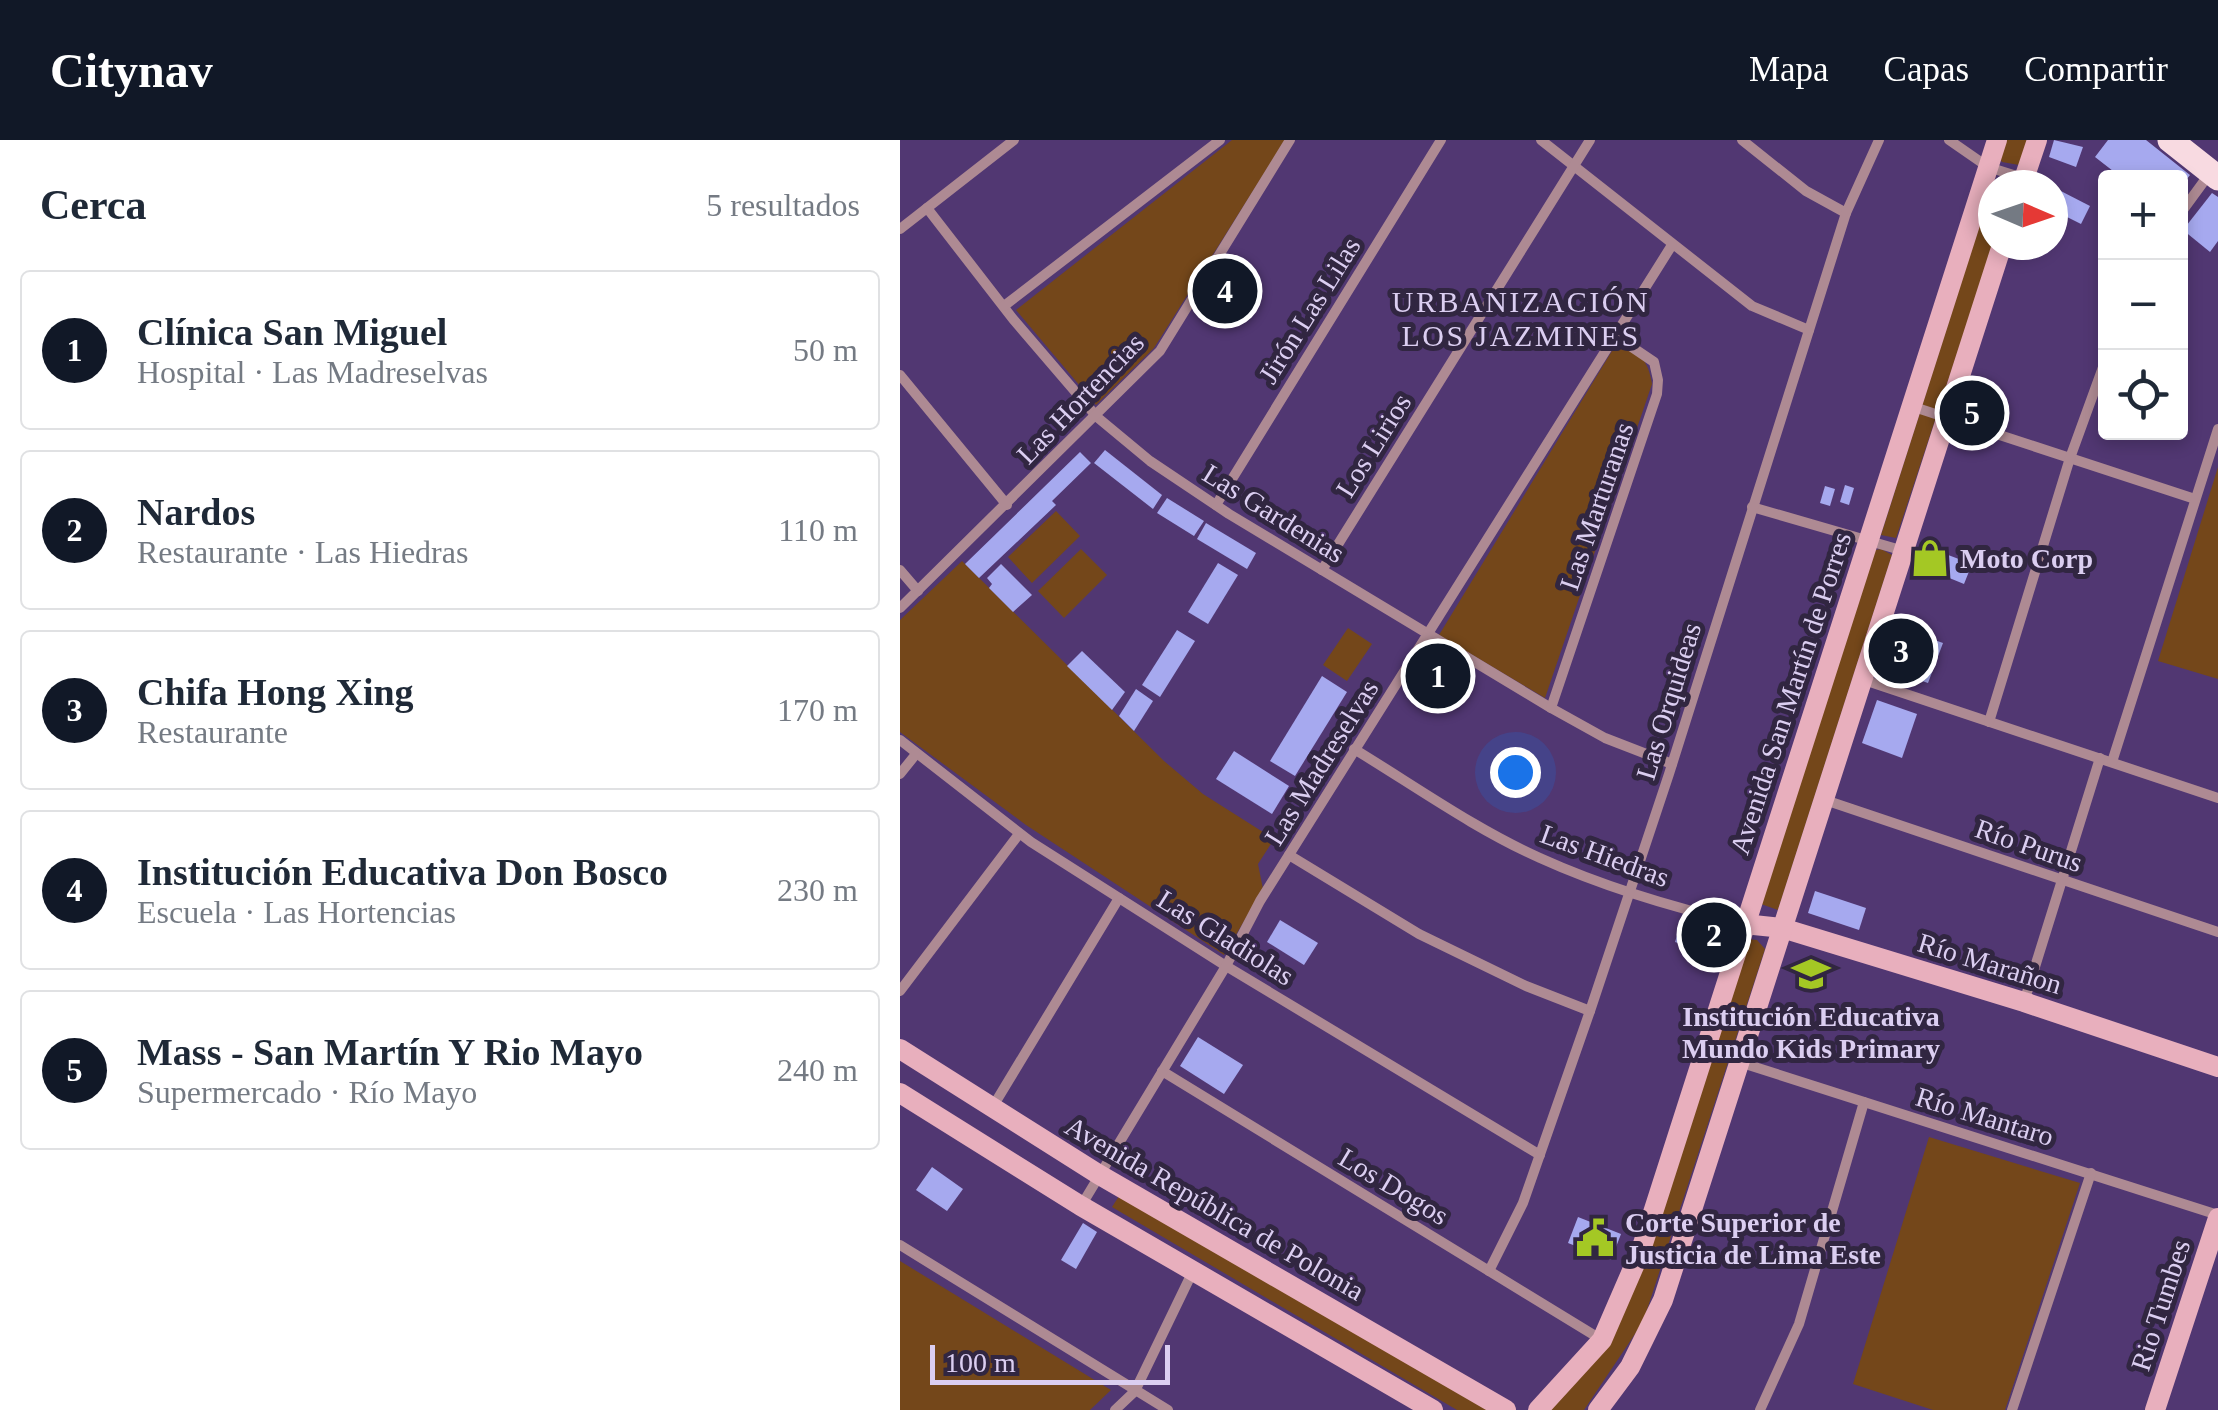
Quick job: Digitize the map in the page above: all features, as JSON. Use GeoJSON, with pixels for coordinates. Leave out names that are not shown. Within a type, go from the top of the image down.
{"type":"FeatureCollection","features":[{"type":"Feature","properties":{"kind":"main road","name":"Avenida San Martín de Porres"},"geometry":{"type":"LineString","coordinates":[[1538,1410],[1602,1340],[1641,1250],[1997,140]]}},
{"type":"Feature","properties":{"kind":"main road"},"geometry":{"type":"LineString","coordinates":[[2027,170],[2037,140]]}},
{"type":"Feature","properties":{"kind":"main road"},"geometry":{"type":"LineString","coordinates":[[2170,140],[2214,175]]}},
{"type":"Feature","properties":{"kind":"main road"},"geometry":{"type":"LineString","coordinates":[[1598,1410],[1630,1367],[1663,1300],[1997,260]]}},
{"type":"Feature","properties":{"kind":"main road","name":"Río Marañon"},"geometry":{"type":"LineString","coordinates":[[1744,924],[1782,928],[2218,1066]]}},
{"type":"Feature","properties":{"kind":"main road","name":"Avenida República de Polonia"},"geometry":{"type":"LineString","coordinates":[[900,1048],[1098,1174],[1506,1410]]}},
{"type":"Feature","properties":{"kind":"main road"},"geometry":{"type":"LineString","coordinates":[[900,1093],[1081,1206],[1433,1410]]}},
{"type":"Feature","properties":{"kind":"main road","name":"Rio Tumbes"},"geometry":{"type":"LineString","coordinates":[[2155,1410],[2218,1216]]}},
{"type":"Feature","properties":{"kind":"street"},"geometry":{"type":"LineString","coordinates":[[900,229],[1014,140]]}},
{"type":"Feature","properties":{"kind":"street"},"geometry":{"type":"LineString","coordinates":[[1004,306],[1220,140]]}},
{"type":"Feature","properties":{"kind":"street","name":"Las Hortencias"},"geometry":{"type":"LineString","coordinates":[[900,608],[1160,351],[1290,140]]}},
{"type":"Feature","properties":{"kind":"street","name":"Jirón Las Lilas"},"geometry":{"type":"LineString","coordinates":[[1216,504],[1441,140]]}},
{"type":"Feature","properties":{"kind":"street"},"geometry":{"type":"LineString","coordinates":[[1541,140],[1752,306],[1809,330]]}},
{"type":"Feature","properties":{"kind":"street","name":"Los Lirios"},"geometry":{"type":"LineString","coordinates":[[1322,570],[1590,140]]}},
{"type":"Feature","properties":{"kind":"street"},"geometry":{"type":"LineString","coordinates":[[1742,140],[1806,191],[1846,213]]}},
{"type":"Feature","properties":{"kind":"street","name":"Las Orquideas"},"geometry":{"type":"LineString","coordinates":[[1488,1271],[1523,1203],[1590,1011],[1846,213],[1880,140]]}},
{"type":"Feature","properties":{"kind":"street"},"geometry":{"type":"LineString","coordinates":[[1948,140],[1995,170]]}},
{"type":"Feature","properties":{"kind":"street"},"geometry":{"type":"LineString","coordinates":[[2188,205],[2214,175]]}},
{"type":"Feature","properties":{"kind":"street","name":"Las Gardenias"},"geometry":{"type":"LineString","coordinates":[[928,208],[1096,416],[1150,461],[1551,708],[1605,738],[1672,764]]}},
{"type":"Feature","properties":{"kind":"street","name":"Las Madreselvas"},"geometry":{"type":"LineString","coordinates":[[1081,1206],[1354,749],[1672,245]]}},
{"type":"Feature","properties":{"kind":"street","name":"Las Marturanas"},"geometry":{"type":"LineString","coordinates":[[1551,708],[1657,394],[1654,362],[1614,335]]}},
{"type":"Feature","properties":{"kind":"street"},"geometry":{"type":"LineString","coordinates":[[900,375],[1007,505]]}},
{"type":"Feature","properties":{"kind":"street"},"geometry":{"type":"LineString","coordinates":[[1989,722],[2070,458],[2098,381]]}},
{"type":"Feature","properties":{"kind":"street"},"geometry":{"type":"LineString","coordinates":[[1911,406],[2195,499]]}},
{"type":"Feature","properties":{"kind":"street"},"geometry":{"type":"LineString","coordinates":[[2112,762],[2218,428]]}},
{"type":"Feature","properties":{"kind":"street"},"geometry":{"type":"LineString","coordinates":[[1752,507],[1904,551]]}},
{"type":"Feature","properties":{"kind":"street"},"geometry":{"type":"LineString","coordinates":[[900,570],[918,591]]}},
{"type":"Feature","properties":{"kind":"street"},"geometry":{"type":"LineString","coordinates":[[1864,680],[2218,798]]}},
{"type":"Feature","properties":{"kind":"street","name":"Las Gladiolas"},"geometry":{"type":"LineString","coordinates":[[900,740],[1020,834],[1226,966],[1540,1155]]}},
{"type":"Feature","properties":{"kind":"street","name":"Las Hiedras"},"geometry":{"type":"LineString","coordinates":[[1354,749],[1540,858],[1630,891],[1744,924]]}},
{"type":"Feature","properties":{"kind":"street"},"geometry":{"type":"LineString","coordinates":[[900,774],[916,754]]}},
{"type":"Feature","properties":{"kind":"street"},"geometry":{"type":"LineString","coordinates":[[2024,1002],[2100,758]]}},
{"type":"Feature","properties":{"kind":"street","name":"Río Purus"},"geometry":{"type":"LineString","coordinates":[[1826,800],[2218,932]]}},
{"type":"Feature","properties":{"kind":"street"},"geometry":{"type":"LineString","coordinates":[[900,991],[1020,834]]}},
{"type":"Feature","properties":{"kind":"street"},"geometry":{"type":"LineString","coordinates":[[1289,856],[1419,934],[1526,986],[1590,1011]]}},
{"type":"Feature","properties":{"kind":"street"},"geometry":{"type":"LineString","coordinates":[[992,1109],[1119,898]]}},
{"type":"Feature","properties":{"kind":"street","name":"Río Mantaro"},"geometry":{"type":"LineString","coordinates":[[1739,1062],[2218,1216]]}},
{"type":"Feature","properties":{"kind":"street","name":"Los Dogos"},"geometry":{"type":"LineString","coordinates":[[1162,1071],[1602,1340]]}},
{"type":"Feature","properties":{"kind":"street"},"geometry":{"type":"LineString","coordinates":[[1760,1410],[1798,1324],[1864,1102]]}},
{"type":"Feature","properties":{"kind":"street"},"geometry":{"type":"LineString","coordinates":[[2012,1410],[2091,1173]]}},
{"type":"Feature","properties":{"kind":"street"},"geometry":{"type":"LineString","coordinates":[[900,1244],[1168,1410]]}},
{"type":"Feature","properties":{"kind":"street"},"geometry":{"type":"LineString","coordinates":[[1114,1410],[1134,1392],[1194,1271]]}},
{"type":"Feature","properties":{"kind":"shaded area"},"geometry":{"type":"Polygon","coordinates":[[[1232,140],[1285,140],[1154,348],[1096,405],[1016,310],[1232,140]]]}},
{"type":"Feature","properties":{"kind":"shaded area"},"geometry":{"type":"Polygon","coordinates":[[[2005,140],[2027,140],[2019,165],[2002,162],[1999,157],[2005,140]]]}},
{"type":"Feature","properties":{"kind":"shaded area"},"geometry":{"type":"Polygon","coordinates":[[[1978,229],[1978,260],[1988,260],[1896,538],[1881,535],[1978,229]]]}},
{"type":"Feature","properties":{"kind":"shaded area"},"geometry":{"type":"Polygon","coordinates":[[[1615,346],[1641,357],[1652,384],[1545,698],[1439,635],[1615,346]]]}},
{"type":"Feature","properties":{"kind":"shaded area"},"geometry":{"type":"Polygon","coordinates":[[[2218,467],[2218,679],[2158,661],[2218,467]]]}},
{"type":"Feature","properties":{"kind":"shaded area"},"geometry":{"type":"Polygon","coordinates":[[[1056,511],[1080,536],[1032,583],[1008,557],[1056,511]]]}},
{"type":"Feature","properties":{"kind":"shaded area"},"geometry":{"type":"Polygon","coordinates":[[[1081,549],[1107,575],[1064,618],[1038,591],[1081,549]]]}},
{"type":"Feature","properties":{"kind":"shaded area"},"geometry":{"type":"Polygon","coordinates":[[[1881,549],[1892,555],[1778,910],[1758,903],[1870,551],[1881,549]]]}},
{"type":"Feature","properties":{"kind":"shaded area"},"geometry":{"type":"Polygon","coordinates":[[[962,561],[1164,761],[1203,794],[1274,839],[1258,864],[1263,889],[1224,955],[1026,825],[900,732],[900,620],[962,561]]]}},
{"type":"Feature","properties":{"kind":"shaded area"},"geometry":{"type":"Polygon","coordinates":[[[1348,628],[1372,644],[1347,681],[1323,665],[1348,628]]]}},
{"type":"Feature","properties":{"kind":"shaded area"},"geometry":{"type":"Polygon","coordinates":[[[1747,939],[1757,940],[1765,949],[1643,1322],[1584,1410],[1545,1410],[1602,1348],[1747,939]]]}},
{"type":"Feature","properties":{"kind":"shaded area"},"geometry":{"type":"Polygon","coordinates":[[[1929,1137],[2080,1183],[2005,1410],[1933,1410],[1853,1384],[1929,1137]]]}},
{"type":"Feature","properties":{"kind":"shaded area"},"geometry":{"type":"Polygon","coordinates":[[[1121,1193],[1492,1410],[1457,1410],[1112,1207],[1121,1193]]]}},
{"type":"Feature","properties":{"kind":"shaded area"},"geometry":{"type":"Polygon","coordinates":[[[900,1261],[1111,1390],[1090,1410],[900,1410],[900,1261]]]}},
{"type":"Feature","properties":{"kind":"building"},"geometry":{"type":"Polygon","coordinates":[[[2054,140],[2083,147],[2076,167],[2049,157],[2054,140]]]}},
{"type":"Feature","properties":{"kind":"building"},"geometry":{"type":"Polygon","coordinates":[[[2108,140],[2146,140],[2184,170],[2112,170],[2095,157],[2108,140]]]}},
{"type":"Feature","properties":{"kind":"building"},"geometry":{"type":"Polygon","coordinates":[[[2212,193],[2218,197],[2218,241],[2210,252],[2188,234],[2188,224],[2212,193]]]}},
{"type":"Feature","properties":{"kind":"building"},"geometry":{"type":"Polygon","coordinates":[[[2068,195],[2090,206],[2081,224],[2068,218],[2068,195]]]}},
{"type":"Feature","properties":{"kind":"building"},"geometry":{"type":"Polygon","coordinates":[[[1105,450],[1162,495],[1153,509],[1094,463],[1105,450]]]}},
{"type":"Feature","properties":{"kind":"building"},"geometry":{"type":"Polygon","coordinates":[[[1080,452],[1091,463],[1052,501],[1056,505],[979,578],[965,564],[1080,452]]]}},
{"type":"Feature","properties":{"kind":"building"},"geometry":{"type":"Polygon","coordinates":[[[1845,485],[1854,488],[1849,505],[1840,502],[1845,485]]]}},
{"type":"Feature","properties":{"kind":"building"},"geometry":{"type":"Polygon","coordinates":[[[1825,486],[1835,489],[1830,506],[1820,503],[1825,486]]]}},
{"type":"Feature","properties":{"kind":"building"},"geometry":{"type":"Polygon","coordinates":[[[1167,498],[1204,521],[1194,536],[1157,513],[1167,498]]]}},
{"type":"Feature","properties":{"kind":"building"},"geometry":{"type":"Polygon","coordinates":[[[1206,523],[1256,553],[1247,569],[1197,539],[1206,523]]]}},
{"type":"Feature","properties":{"kind":"building"},"geometry":{"type":"Polygon","coordinates":[[[1927,547],[1972,564],[1964,584],[1920,566],[1927,547]]]}},
{"type":"Feature","properties":{"kind":"building"},"geometry":{"type":"Polygon","coordinates":[[[1218,563],[1238,575],[1208,624],[1188,612],[1218,563]]]}},
{"type":"Feature","properties":{"kind":"building"},"geometry":{"type":"Polygon","coordinates":[[[1001,564],[1032,595],[1013,612],[989,588],[992,584],[987,578],[1001,564]]]}},
{"type":"Feature","properties":{"kind":"building"},"geometry":{"type":"Polygon","coordinates":[[[1901,628],[1943,643],[1928,683],[1887,669],[1901,628]]]}},
{"type":"Feature","properties":{"kind":"building"},"geometry":{"type":"Polygon","coordinates":[[[1177,630],[1195,641],[1160,697],[1142,685],[1177,630]]]}},
{"type":"Feature","properties":{"kind":"building"},"geometry":{"type":"Polygon","coordinates":[[[1082,651],[1125,692],[1112,710],[1067,666],[1082,651]]]}},
{"type":"Feature","properties":{"kind":"building"},"geometry":{"type":"Polygon","coordinates":[[[1322,676],[1347,692],[1295,776],[1270,761],[1322,676]]]}},
{"type":"Feature","properties":{"kind":"building"},"geometry":{"type":"Polygon","coordinates":[[[1136,689],[1153,701],[1134,731],[1119,716],[1136,689]]]}},
{"type":"Feature","properties":{"kind":"building"},"geometry":{"type":"Polygon","coordinates":[[[1877,700],[1917,714],[1902,758],[1862,743],[1877,700]]]}},
{"type":"Feature","properties":{"kind":"building"},"geometry":{"type":"Polygon","coordinates":[[[1234,751],[1289,786],[1272,814],[1216,779],[1234,751]]]}},
{"type":"Feature","properties":{"kind":"building"},"geometry":{"type":"Polygon","coordinates":[[[1815,891],[1866,908],[1859,930],[1808,913],[1815,891]]]}},
{"type":"Feature","properties":{"kind":"building"},"geometry":{"type":"Polygon","coordinates":[[[1280,920],[1318,943],[1304,965],[1267,942],[1280,920]]]}},
{"type":"Feature","properties":{"kind":"building"},"geometry":{"type":"Polygon","coordinates":[[[1682,920],[1720,933],[1713,955],[1675,942],[1682,920]]]}},
{"type":"Feature","properties":{"kind":"building"},"geometry":{"type":"Polygon","coordinates":[[[1198,1037],[1243,1065],[1224,1094],[1180,1066],[1198,1037]]]}},
{"type":"Feature","properties":{"kind":"building"},"geometry":{"type":"Polygon","coordinates":[[[932,1167],[963,1189],[947,1211],[916,1190],[932,1167]]]}},
{"type":"Feature","properties":{"kind":"building","name":"Corte Superior de Justicia de Lima Este"},"geometry":{"type":"Polygon","coordinates":[[[1578,1217],[1621,1234],[1611,1260],[1568,1243],[1578,1217]]]}},
{"type":"Feature","properties":{"kind":"building"},"geometry":{"type":"Polygon","coordinates":[[[1083,1223],[1097,1232],[1076,1269],[1061,1260],[1083,1223]]]}},
{"type":"Feature","properties":{"kind":"place","name":"Institución Educativa Don Bosco"},"geometry":{"type":"Point","coordinates":[1225,291]}},
{"type":"Feature","properties":{"kind":"place","name":"Mass - San Martín Y Rio Mayo"},"geometry":{"type":"Point","coordinates":[1972,413]}},
{"type":"Feature","properties":{"kind":"place","name":"Moto Corp"},"geometry":{"type":"Point","coordinates":[1930,558]}},
{"type":"Feature","properties":{"kind":"place","name":"Chifa Hong Xing"},"geometry":{"type":"Point","coordinates":[1901,651]}},
{"type":"Feature","properties":{"kind":"place","name":"Clínica San Miguel"},"geometry":{"type":"Point","coordinates":[1438,676]}},
{"type":"Feature","properties":{"kind":"place","name":"Nardos"},"geometry":{"type":"Point","coordinates":[1714,935]}},
{"type":"Feature","properties":{"kind":"place","name":"Institución Educativa Mundo Kids Primary"},"geometry":{"type":"Point","coordinates":[1811,974]}},
{"type":"Feature","properties":{"kind":"place","name":"Corte Superior de Justicia de Lima Este"},"geometry":{"type":"Point","coordinates":[1595,1238]}},
{"type":"Feature","properties":{"kind":"district","name":"URBANIZACIÓN LOS JAZMINES"},"geometry":{"type":"Point","coordinates":[1521,319]}}]}
